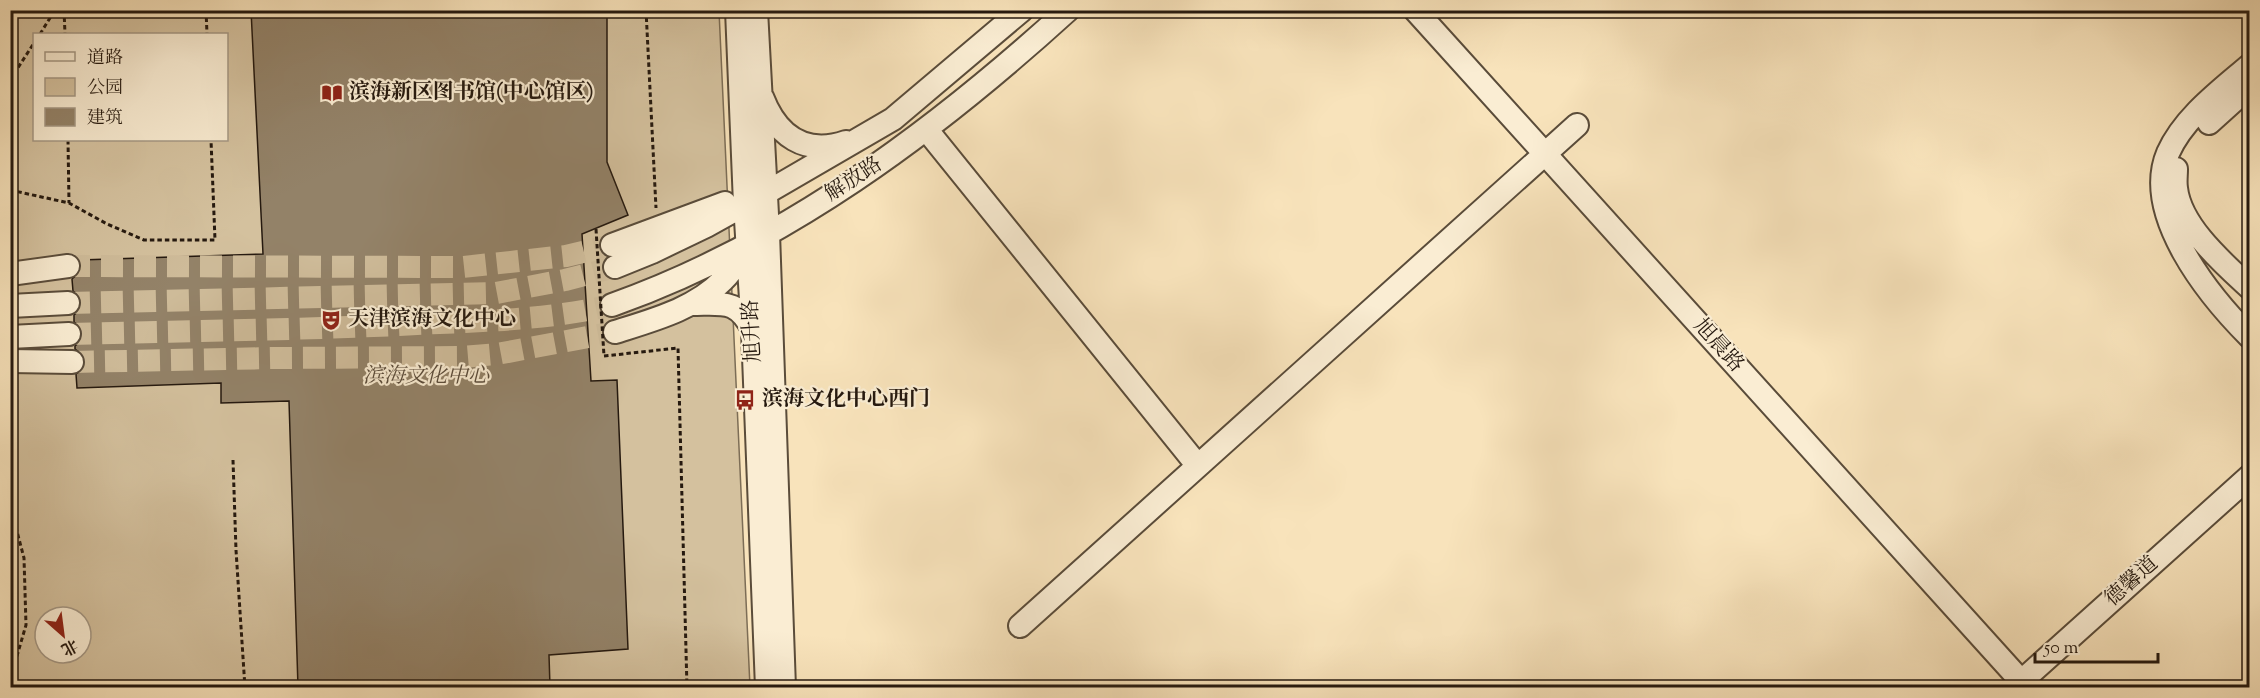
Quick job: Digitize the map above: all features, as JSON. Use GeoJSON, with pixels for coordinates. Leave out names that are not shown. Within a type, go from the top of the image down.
{"type":"FeatureCollection","features":[{"type":"Feature","properties":{"kind":"street","name":"旭升路"},"geometry":{"type":"LineString","coordinates":[[737,10],[758,238],[784,687]]}},
{"type":"Feature","properties":{"kind":"street","name":"旭升路"},"geometry":{"type":"LineString","coordinates":[[754,199],[759,89],[756,10]]}},
{"type":"Feature","properties":{"kind":"street","name":"解放路"},"geometry":{"type":"LineString","coordinates":[[754,199],[893,119],[1022,10]]}},
{"type":"Feature","properties":{"kind":"street","name":"解放路"},"geometry":{"type":"LineString","coordinates":[[612,305],[674,281],[758,238],[862,177],[1024,50],[1068,10]]}},
{"type":"Feature","properties":{"kind":"street","name":"旭晨路"},"geometry":{"type":"LineString","coordinates":[[1414,10],[2018,684]]}},
{"type":"Feature","properties":{"kind":"street"},"geometry":{"type":"LineString","coordinates":[[2250,65],[2196,113],[2183,130],[2169,152],[2163,171],[2162,192],[2168,219],[2187,257],[2229,315],[2250,337]]}},
{"type":"Feature","properties":{"kind":"street"},"geometry":{"type":"LineString","coordinates":[[2250,86],[2190,142],[2176,169],[2175,188],[2189,222],[2205,243],[2250,288]]}},
{"type":"Feature","properties":{"kind":"street"},"geometry":{"type":"LineString","coordinates":[[759,89],[768,112],[776,124],[792,139],[802,144],[831,147],[864,136]]}},
{"type":"Feature","properties":{"kind":"street"},"geometry":{"type":"LineString","coordinates":[[1020,626],[1543,153],[1577,126]]}},
{"type":"Feature","properties":{"kind":"street"},"geometry":{"type":"LineString","coordinates":[[926,129],[1198,466]]}},
{"type":"Feature","properties":{"kind":"street"},"geometry":{"type":"LineString","coordinates":[[607,242],[722,203],[754,199]]}},
{"type":"Feature","properties":{"kind":"street","name":"旭升路"},"geometry":{"type":"LineString","coordinates":[[758,238],[753,331],[766,687]]}},
{"type":"Feature","properties":{"kind":"street"},"geometry":{"type":"LineString","coordinates":[[615,332],[692,304],[725,279],[758,238]]}},
{"type":"Feature","properties":{"kind":"street"},"geometry":{"type":"LineString","coordinates":[[10,274],[68,266]]}},
{"type":"Feature","properties":{"kind":"street"},"geometry":{"type":"LineString","coordinates":[[10,306],[68,303]]}},
{"type":"Feature","properties":{"kind":"street"},"geometry":{"type":"LineString","coordinates":[[692,304],[727,305],[737,308],[745,315],[753,331]]}},
{"type":"Feature","properties":{"kind":"street"},"geometry":{"type":"LineString","coordinates":[[10,337],[69,334]]}},
{"type":"Feature","properties":{"kind":"street"},"geometry":{"type":"LineString","coordinates":[[10,360],[72,362]]}},
{"type":"Feature","properties":{"kind":"street","name":"德馨道"},"geometry":{"type":"LineString","coordinates":[[2018,684],[2250,476]]}},
{"type":"Feature","properties":{"kind":"path"},"geometry":{"type":"LineString","coordinates":[[41,33],[55,10]]}},
{"type":"Feature","properties":{"kind":"path"},"geometry":{"type":"LineString","coordinates":[[64,10],[65,33]]}},
{"type":"Feature","properties":{"kind":"path"},"geometry":{"type":"LineString","coordinates":[[206,10],[207,33]]}},
{"type":"Feature","properties":{"kind":"path"},"geometry":{"type":"LineString","coordinates":[[646,10],[656,217]]}},
{"type":"Feature","properties":{"kind":"path"},"geometry":{"type":"LineString","coordinates":[[10,80],[33,44]]}},
{"type":"Feature","properties":{"kind":"path"},"geometry":{"type":"LineString","coordinates":[[68,141],[69,203]]}},
{"type":"Feature","properties":{"kind":"path"},"geometry":{"type":"LineString","coordinates":[[10,190],[69,203],[144,240],[215,240],[211,141]]}},
{"type":"Feature","properties":{"kind":"path"},"geometry":{"type":"LineString","coordinates":[[607,242],[604,356],[678,348],[687,687]]}},
{"type":"Feature","properties":{"kind":"path"},"geometry":{"type":"LineString","coordinates":[[233,460],[245,687]]}},
{"type":"Feature","properties":{"kind":"path"},"geometry":{"type":"LineString","coordinates":[[10,505],[24,558],[26,625],[10,680]]}},
{"type":"Feature","properties":{"kind":"green space","name":"滨海文化中心"},"geometry":{"type":"Polygon","coordinates":[[[10,11],[719,11],[750,687],[11,687],[10,11]]]}},
{"type":"Feature","properties":{"kind":"building","name":"天津滨海文化中心"},"geometry":{"type":"Polygon","coordinates":[[[251,10],[607,10],[607,162],[628,215],[582,234],[591,381],[617,380],[628,649],[549,655],[550,687],[298,687],[289,401],[221,403],[221,383],[77,388],[76,374],[83,369],[85,363],[83,355],[75,349],[81,341],[82,334],[80,326],[74,322],[74,315],[80,310],[81,303],[79,295],[73,291],[72,279],[80,272],[80,260],[263,254],[251,10]]]}},
{"type":"Feature","properties":{"kind":"tunnel"},"geometry":{"type":"LineString","coordinates":[[68,266],[463,267],[566,256],[612,245]]}},
{"type":"Feature","properties":{"kind":"tunnel"},"geometry":{"type":"LineString","coordinates":[[68,303],[496,293],[565,280],[615,267]]}},
{"type":"Feature","properties":{"kind":"tunnel"},"geometry":{"type":"LineString","coordinates":[[69,334],[330,328],[490,321],[564,314],[612,305]]}},
{"type":"Feature","properties":{"kind":"tunnel"},"geometry":{"type":"LineString","coordinates":[[72,362],[462,357],[497,354],[615,332]]}},
{"type":"Feature","properties":{"kind":"place","name":"滨海新区图书馆(中心馆区)"},"geometry":{"type":"Point","coordinates":[332,93]}},
{"type":"Feature","properties":{"kind":"place","name":"天津滨海文化中心"},"geometry":{"type":"Point","coordinates":[331,320]}},
{"type":"Feature","properties":{"kind":"place","name":"滨海文化中心西门"},"geometry":{"type":"Point","coordinates":[745,400]}}]}
